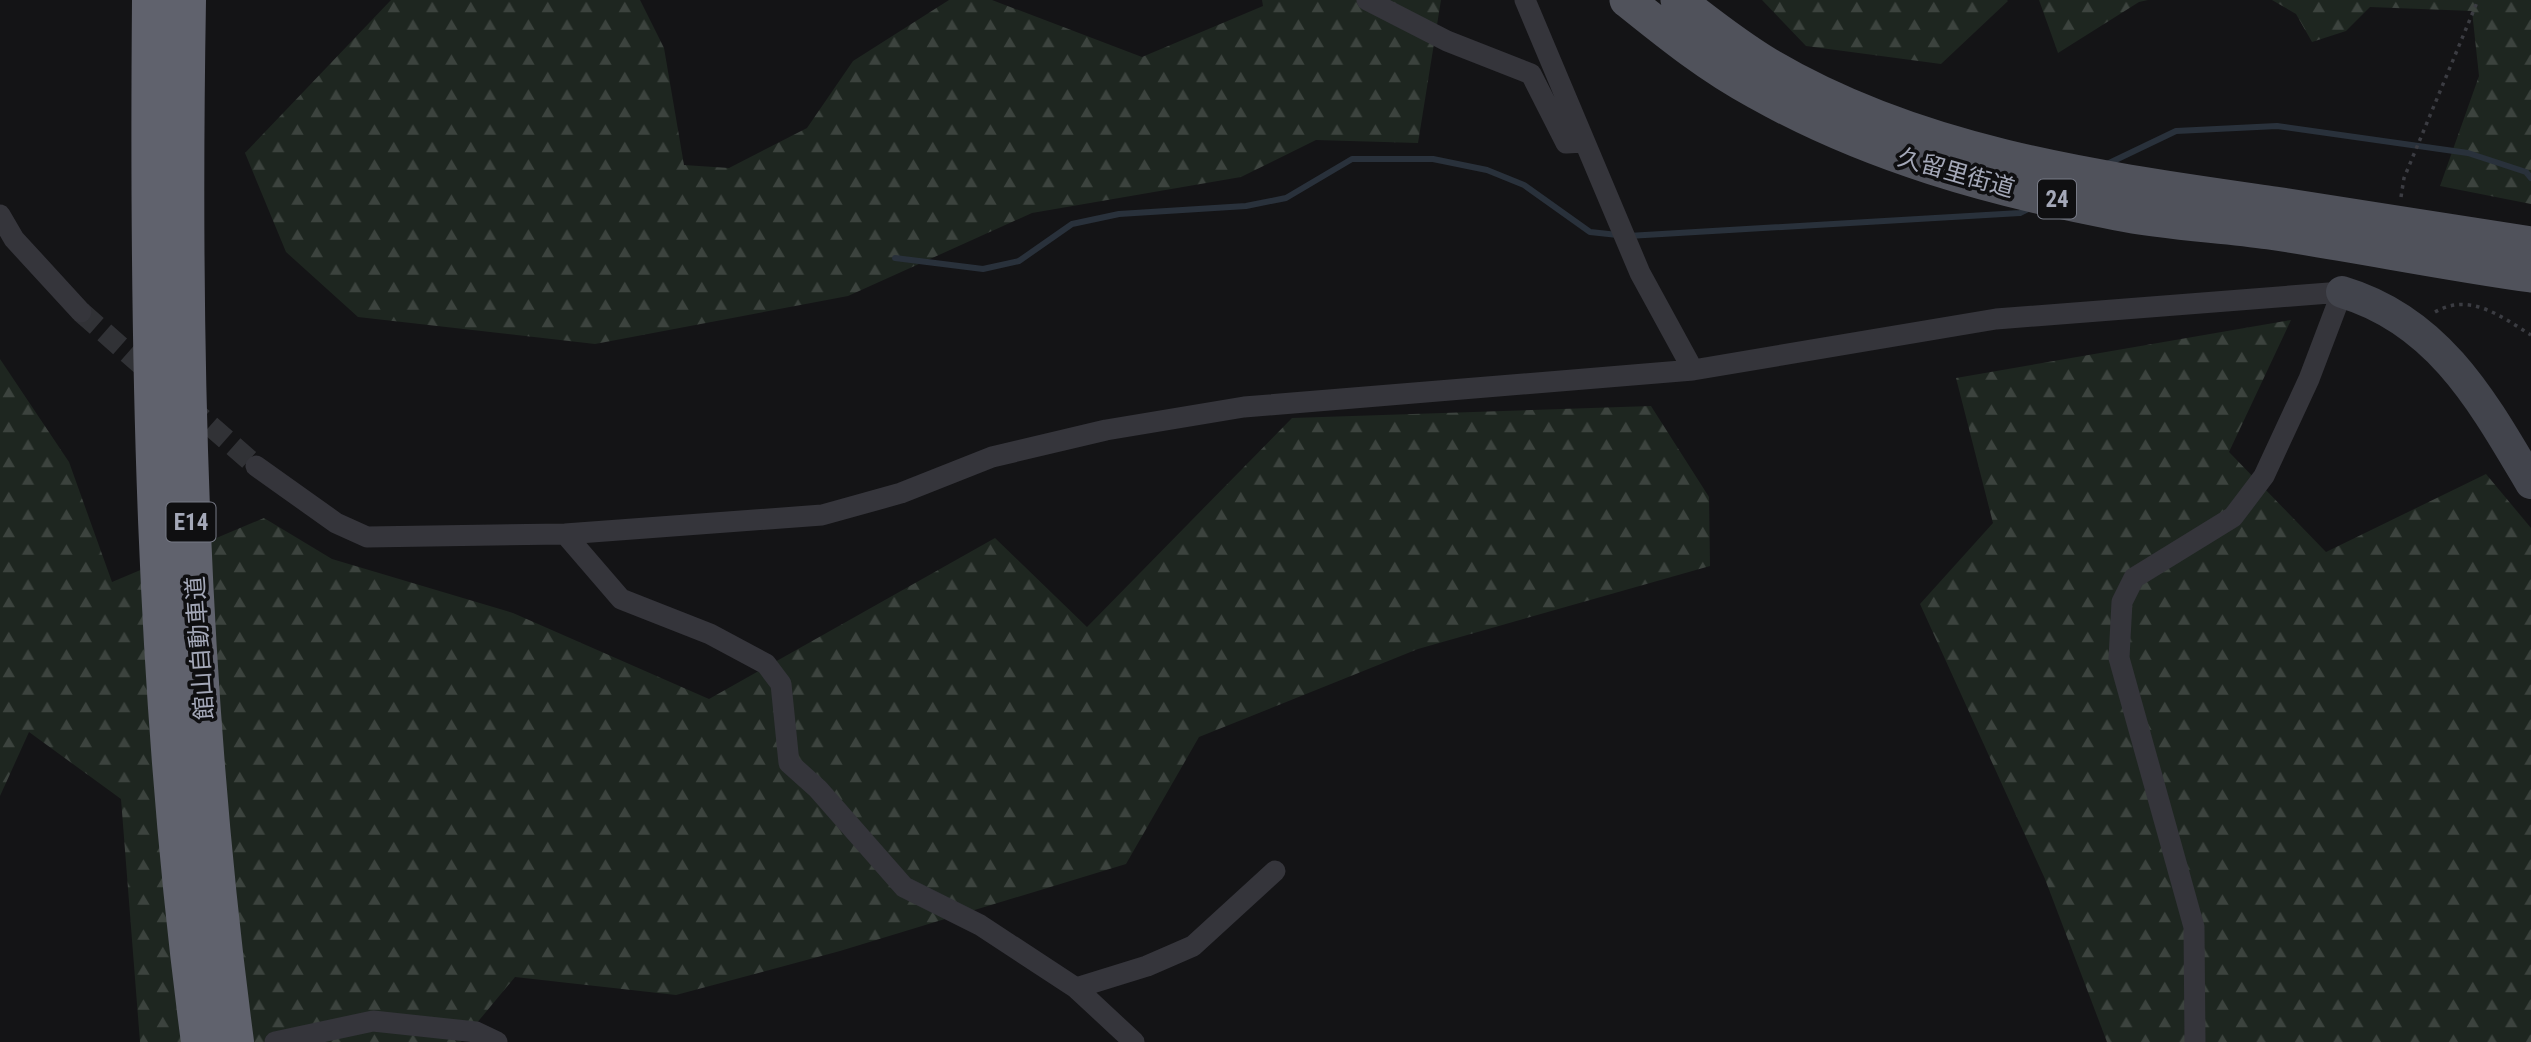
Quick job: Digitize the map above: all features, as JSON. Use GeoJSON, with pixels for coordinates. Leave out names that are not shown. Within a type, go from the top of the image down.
{"type":"FeatureCollection","features":[{"type":"Feature","properties":{"kind":"highway","name":"館山自動車道"},"geometry":{"type":"LineString","coordinates":[[151,0],[154,501],[181,854],[200,1042]]}},
{"type":"Feature","properties":{"kind":"highway","name":"館山自動車道"},"geometry":{"type":"LineString","coordinates":[[187,0],[184,158],[189,497],[215,852],[235,1042]]}},
{"type":"Feature","properties":{"kind":"main road","name":"久留里街道"},"geometry":{"type":"LineString","coordinates":[[1627,0],[1682,44],[1755,92],[1832,131],[1903,160],[1976,181],[2118,214],[2270,232],[2531,275]]}},
{"type":"Feature","properties":{"kind":"main road","name":"久留里街道"},"geometry":{"type":"LineString","coordinates":[[1678,0],[1768,65],[1843,103],[1918,131],[2013,160],[2132,184],[2531,244]]}},
{"type":"Feature","properties":{"kind":"street"},"geometry":{"type":"LineString","coordinates":[[1367,0],[1447,41],[1531,74],[1566,142],[1584,142]]}},
{"type":"Feature","properties":{"kind":"street"},"geometry":{"type":"LineString","coordinates":[[1525,0],[1640,273],[1693,370]]}},
{"type":"Feature","properties":{"kind":"street"},"geometry":{"type":"LineString","coordinates":[[0,215],[7,244],[81,312]]}},
{"type":"Feature","properties":{"kind":"street"},"geometry":{"type":"LineString","coordinates":[[2195,1042],[2194,927],[2119,658],[2122,602],[2134,578],[2233,517],[2264,476],[2309,379],[2342,292]]}},
{"type":"Feature","properties":{"kind":"street"},"geometry":{"type":"LineString","coordinates":[[256,466],[335,523],[367,537],[565,534],[822,515],[901,493],[992,457],[1106,430],[1244,407],[1693,370],[1996,319],[2342,292],[2375,302],[2411,326],[2452,361],[2485,405],[2531,483]]}},
{"type":"Feature","properties":{"kind":"street"},"geometry":{"type":"LineString","coordinates":[[565,534],[621,599],[710,634],[766,664],[781,684],[789,763],[818,789],[904,887],[980,925],[1076,988],[1134,1042]]}},
{"type":"Feature","properties":{"kind":"street"},"geometry":{"type":"LineString","coordinates":[[1076,988],[1147,966],[1193,946],[1275,871]]}},
{"type":"Feature","properties":{"kind":"street"},"geometry":{"type":"LineString","coordinates":[[275,1042],[373,1021],[476,1032],[497,1042]]}},
{"type":"Feature","properties":{"kind":"path"},"geometry":{"type":"LineString","coordinates":[[2397,223],[2404,178],[2478,0]]}},
{"type":"Feature","properties":{"kind":"path"},"geometry":{"type":"LineString","coordinates":[[2411,326],[2444,307],[2470,302],[2531,335]]}},
{"type":"Feature","properties":{"kind":"green space"},"geometry":{"type":"Polygon","coordinates":[[[391,0],[640,0],[664,48],[684,165],[729,168],[807,128],[853,61],[949,0],[992,0],[1142,57],[1263,6],[1262,0],[1441,0],[1418,143],[1316,140],[1241,177],[1032,213],[848,296],[595,344],[358,317],[286,252],[245,153],[391,0]]]}},
{"type":"Feature","properties":{"kind":"green space"},"geometry":{"type":"Polygon","coordinates":[[[1762,0],[2008,1],[1941,64],[1806,46],[1762,0]]]}},
{"type":"Feature","properties":{"kind":"green space"},"geometry":{"type":"Polygon","coordinates":[[[2039,0],[2148,0],[2139,2],[2058,53],[2039,0]]]}},
{"type":"Feature","properties":{"kind":"green space"},"geometry":{"type":"Polygon","coordinates":[[[2272,0],[2531,0],[2531,204],[2440,186],[2479,76],[2472,11],[2370,7],[2346,31],[2312,42],[2296,14],[2272,0]]]}},
{"type":"Feature","properties":{"kind":"green space"},"geometry":{"type":"Polygon","coordinates":[[[2291,320],[2229,452],[2326,552],[2486,474],[2531,528],[2531,1042],[2107,1042],[2045,879],[1920,604],[1993,523],[1956,378],[2291,320]]]}},
{"type":"Feature","properties":{"kind":"green space"},"geometry":{"type":"Polygon","coordinates":[[[0,359],[69,462],[112,582],[264,518],[332,559],[513,613],[709,699],[995,538],[1087,627],[1292,418],[1651,406],[1709,497],[1710,566],[1418,649],[1199,737],[1126,864],[840,951],[676,995],[515,977],[461,1042],[140,1042],[121,799],[29,732],[0,796],[0,359]]]}},
{"type":"Feature","properties":{"kind":"waterway"},"geometry":{"type":"LineString","coordinates":[[2105,165],[2176,131],[2277,126],[2468,153],[2526,172],[2531,178]]}},
{"type":"Feature","properties":{"kind":"waterway"},"geometry":{"type":"LineString","coordinates":[[895,258],[983,269],[1019,261],[1072,224],[1119,214],[1246,206],[1286,198],[1352,159],[1433,159],[1487,170],[1524,185],[1590,232],[1618,235]]}},
{"type":"Feature","properties":{"kind":"waterway"},"geometry":{"type":"LineString","coordinates":[[1628,236],[2020,213],[2032,207]]}},
{"type":"Feature","properties":{"kind":"tunnel"},"geometry":{"type":"LineString","coordinates":[[81,312],[154,376]]}},
{"type":"Feature","properties":{"kind":"tunnel"},"geometry":{"type":"LineString","coordinates":[[187,405],[256,466]]}}]}
